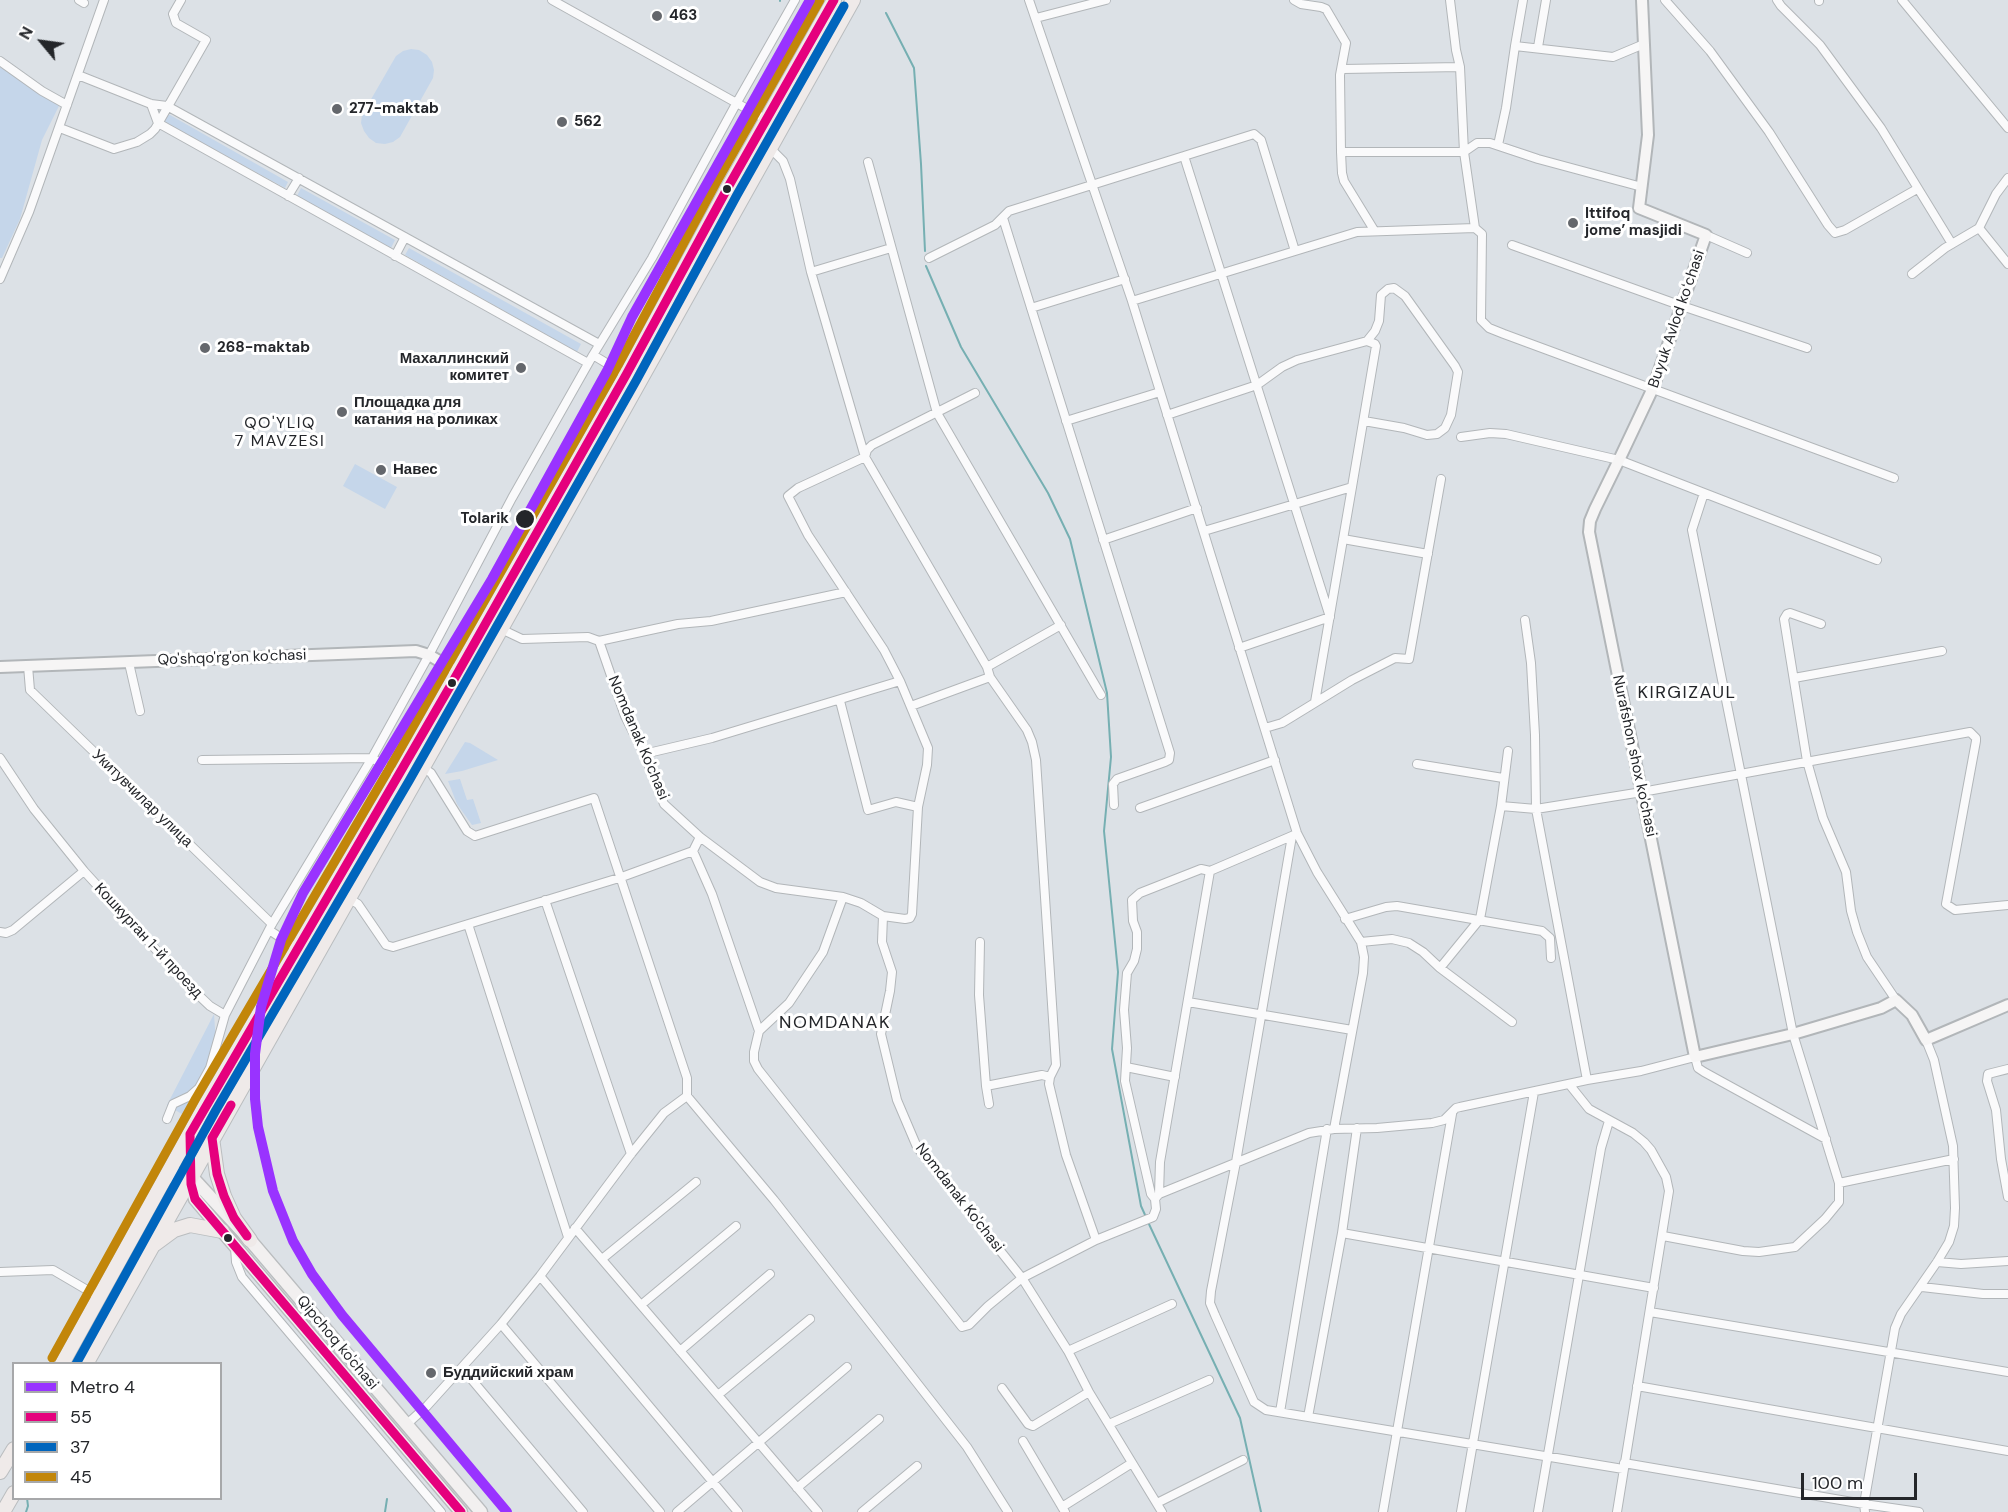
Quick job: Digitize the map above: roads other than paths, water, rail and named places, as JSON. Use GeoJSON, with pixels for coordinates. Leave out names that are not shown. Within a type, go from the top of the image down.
{"type":"FeatureCollection","features":[{"type":"Feature","properties":{"kind":"highway"},"geometry":{"type":"LineString","coordinates":[[63,1362],[190,1134],[458,672],[834,0]]}},
{"type":"Feature","properties":{"kind":"highway"},"geometry":{"type":"LineString","coordinates":[[87,1362],[190,1176],[501,630],[853,0]]}},
{"type":"Feature","properties":{"kind":"highway"},"geometry":{"type":"LineString","coordinates":[[799,62],[813,70]]}},
{"type":"Feature","properties":{"kind":"highway"},"geometry":{"type":"LineString","coordinates":[[210,1142],[224,1196],[234,1218],[250,1240]]}},
{"type":"Feature","properties":{"kind":"highway"},"geometry":{"type":"LineString","coordinates":[[149,1250],[164,1236],[180,1227],[198,1225],[222,1231]]}},
{"type":"Feature","properties":{"kind":"highway"},"geometry":{"type":"LineString","coordinates":[[0,1472],[12,1452]]}},
{"type":"Feature","properties":{"kind":"highway"},"geometry":{"type":"LineString","coordinates":[[3,1512],[12,1496]]}},
{"type":"Feature","properties":{"kind":"main road"},"geometry":{"type":"LineString","coordinates":[[190,1134],[210,1142]]}},
{"type":"Feature","properties":{"kind":"main road","name":"Qipchoq ko'chasi"},"geometry":{"type":"LineString","coordinates":[[190,1134],[190,1176],[195,1199],[461,1512]]}},
{"type":"Feature","properties":{"kind":"main road"},"geometry":{"type":"LineString","coordinates":[[166,1178],[178,1174],[190,1176]]}},
{"type":"Feature","properties":{"kind":"main road","name":"Qipchoq ko'chasi"},"geometry":{"type":"LineString","coordinates":[[190,1176],[250,1240],[481,1512]]}},
{"type":"Feature","properties":{"kind":"main road"},"geometry":{"type":"LineString","coordinates":[[386,1423],[397,1413]]}},
{"type":"Feature","properties":{"kind":"street"},"geometry":{"type":"LineString","coordinates":[[0,279],[29,212],[104,0]]}},
{"type":"Feature","properties":{"kind":"street"},"geometry":{"type":"LineString","coordinates":[[60,128],[114,149],[144,139],[155,129],[206,40],[176,23],[173,14],[181,0]]}},
{"type":"Feature","properties":{"kind":"street"},"geometry":{"type":"LineString","coordinates":[[552,0],[767,120]]}},
{"type":"Feature","properties":{"kind":"street"},"geometry":{"type":"LineString","coordinates":[[167,1119],[173,1104],[190,1096],[199,1088],[210,1068],[225,1015],[270,927],[372,758],[512,498],[599,344],[652,258],[795,0]]}},
{"type":"Feature","properties":{"kind":"street"},"geometry":{"type":"LineString","coordinates":[[1029,0],[1132,301],[1275,760],[1294,835],[1345,919],[1356,932],[1364,957],[1352,1030],[1330,1129],[1280,1412]]}},
{"type":"Feature","properties":{"kind":"street"},"geometry":{"type":"LineString","coordinates":[[1036,18],[1106,0]]}},
{"type":"Feature","properties":{"kind":"street"},"geometry":{"type":"LineString","coordinates":[[1294,0],[1297,3],[1326,9],[1346,43],[1343,69],[1340,75],[1342,173],[1344,181],[1374,230]]}},
{"type":"Feature","properties":{"kind":"street"},"geometry":{"type":"LineString","coordinates":[[1450,0],[1460,66],[1464,152],[1475,228],[1482,234],[1480,320],[1490,328],[1894,478]]}},
{"type":"Feature","properties":{"kind":"street"},"geometry":{"type":"LineString","coordinates":[[1498,145],[1523,0]]}},
{"type":"Feature","properties":{"kind":"street"},"geometry":{"type":"LineString","coordinates":[[1539,48],[1546,0]]}},
{"type":"Feature","properties":{"kind":"street","name":"Buyuk Avlod koʻchasi"},"geometry":{"type":"LineString","coordinates":[[1620,460],[1653,388],[1706,235],[1639,208],[1648,135],[1642,0]]}},
{"type":"Feature","properties":{"kind":"street"},"geometry":{"type":"LineString","coordinates":[[1665,0],[1710,51],[1769,132],[1835,233],[1845,230],[1917,189]]}},
{"type":"Feature","properties":{"kind":"street"},"geometry":{"type":"LineString","coordinates":[[1777,0],[1820,45],[1881,128],[1952,244]]}},
{"type":"Feature","properties":{"kind":"street"},"geometry":{"type":"LineString","coordinates":[[1902,0],[2008,128]]}},
{"type":"Feature","properties":{"kind":"street"},"geometry":{"type":"LineString","coordinates":[[1515,46],[1613,57],[1644,44]]}},
{"type":"Feature","properties":{"kind":"street"},"geometry":{"type":"LineString","coordinates":[[0,61],[42,91],[67,105]]}},
{"type":"Feature","properties":{"kind":"street"},"geometry":{"type":"LineString","coordinates":[[1343,69],[1460,66]]}},
{"type":"Feature","properties":{"kind":"street"},"geometry":{"type":"LineString","coordinates":[[78,75],[151,105],[167,105],[599,344]]}},
{"type":"Feature","properties":{"kind":"street"},"geometry":{"type":"LineString","coordinates":[[151,105],[158,123],[588,363]]}},
{"type":"Feature","properties":{"kind":"street"},"geometry":{"type":"LineString","coordinates":[[929,258],[995,225],[1009,211],[1254,134],[1259,137],[1295,251]]}},
{"type":"Feature","properties":{"kind":"street"},"geometry":{"type":"LineString","coordinates":[[1341,152],[1464,152],[1477,143],[1498,145],[1539,159],[1642,187]]}},
{"type":"Feature","properties":{"kind":"street"},"geometry":{"type":"LineString","coordinates":[[770,148],[783,161],[790,179],[811,272],[866,457],[987,667],[990,677],[1027,730],[1032,742],[1036,760],[1056,1065],[1049,1084],[1066,1155],[1096,1240]]}},
{"type":"Feature","properties":{"kind":"street"},"geometry":{"type":"LineString","coordinates":[[1185,156],[1330,617]]}},
{"type":"Feature","properties":{"kind":"street"},"geometry":{"type":"LineString","coordinates":[[868,162],[937,413],[1101,695]]}},
{"type":"Feature","properties":{"kind":"street"},"geometry":{"type":"LineString","coordinates":[[288,196],[299,178]]}},
{"type":"Feature","properties":{"kind":"street"},"geometry":{"type":"LineString","coordinates":[[1912,274],[1952,244],[1979,228],[1996,194],[2008,178]]}},
{"type":"Feature","properties":{"kind":"street"},"geometry":{"type":"LineString","coordinates":[[1003,218],[1170,756],[1165,762],[1117,779],[1113,784],[1114,805]]}},
{"type":"Feature","properties":{"kind":"street"},"geometry":{"type":"LineString","coordinates":[[1132,301],[1357,232],[1475,228]]}},
{"type":"Feature","properties":{"kind":"street"},"geometry":{"type":"LineString","coordinates":[[1979,228],[2008,264]]}},
{"type":"Feature","properties":{"kind":"street"},"geometry":{"type":"LineString","coordinates":[[1706,235],[1747,253]]}},
{"type":"Feature","properties":{"kind":"street"},"geometry":{"type":"LineString","coordinates":[[395,256],[405,237]]}},
{"type":"Feature","properties":{"kind":"street"},"geometry":{"type":"LineString","coordinates":[[1512,245],[1807,348]]}},
{"type":"Feature","properties":{"kind":"street"},"geometry":{"type":"LineString","coordinates":[[811,272],[891,248]]}},
{"type":"Feature","properties":{"kind":"street"},"geometry":{"type":"LineString","coordinates":[[1031,308],[1125,279]]}},
{"type":"Feature","properties":{"kind":"street"},"geometry":{"type":"LineString","coordinates":[[1364,421],[1404,428],[1427,435],[1437,434],[1445,428],[1451,415],[1458,372],[1405,296],[1394,288],[1388,289],[1381,295],[1379,321],[1367,341]]}},
{"type":"Feature","properties":{"kind":"street"},"geometry":{"type":"LineString","coordinates":[[1167,415],[1257,385],[1282,367],[1297,360],[1367,341],[1375,344],[1376,350],[1315,702]]}},
{"type":"Feature","properties":{"kind":"street"},"geometry":{"type":"LineString","coordinates":[[593,355],[626,375]]}},
{"type":"Feature","properties":{"kind":"street"},"geometry":{"type":"LineString","coordinates":[[1066,422],[1160,392]]}},
{"type":"Feature","properties":{"kind":"street"},"geometry":{"type":"LineString","coordinates":[[866,457],[867,450],[872,445],[975,393]]}},
{"type":"Feature","properties":{"kind":"street"},"geometry":{"type":"LineString","coordinates":[[1461,437],[1490,433],[1506,434],[1620,460],[1877,560]]}},
{"type":"Feature","properties":{"kind":"street"},"geometry":{"type":"LineString","coordinates":[[866,457],[798,488],[788,496],[808,535],[884,650],[900,681],[928,748],[927,765],[918,807],[912,914],[910,918],[905,919],[882,916]]}},
{"type":"Feature","properties":{"kind":"street","name":"Nurafshon shox ko'chasi"},"geometry":{"type":"LineString","coordinates":[[1620,460],[1594,509],[1589,532],[1695,1057]]}},
{"type":"Feature","properties":{"kind":"street"},"geometry":{"type":"LineString","coordinates":[[1265,728],[1282,723],[1352,680],[1395,658],[1409,659],[1441,479]]}},
{"type":"Feature","properties":{"kind":"street"},"geometry":{"type":"LineString","coordinates":[[1204,531],[1352,488]]}},
{"type":"Feature","properties":{"kind":"street"},"geometry":{"type":"LineString","coordinates":[[1663,1236],[1743,1251],[1759,1252],[1795,1247],[1825,1219],[1839,1202],[1839,1183],[1793,1034],[1692,530],[1704,493]]}},
{"type":"Feature","properties":{"kind":"street"},"geometry":{"type":"LineString","coordinates":[[1103,540],[1197,508]]}},
{"type":"Feature","properties":{"kind":"street"},"geometry":{"type":"LineString","coordinates":[[1343,539],[1428,554]]}},
{"type":"Feature","properties":{"kind":"street"},"geometry":{"type":"LineString","coordinates":[[501,630],[522,639],[588,637],[599,641],[678,624],[711,621],[846,592]]}},
{"type":"Feature","properties":{"kind":"street"},"geometry":{"type":"LineString","coordinates":[[1821,624],[1790,613],[1785,616],[1808,761],[1823,818],[1846,872],[1851,911],[1867,957],[1896,1000],[1912,1015],[1934,1060],[1954,1159],[1954,1226],[1949,1242],[1922,1287],[1897,1321],[1864,1508]]}},
{"type":"Feature","properties":{"kind":"street"},"geometry":{"type":"LineString","coordinates":[[1239,648],[1330,617]]}},
{"type":"Feature","properties":{"kind":"street"},"geometry":{"type":"LineString","coordinates":[[1525,620],[1531,663],[1536,809],[1587,1080]]}},
{"type":"Feature","properties":{"kind":"street"},"geometry":{"type":"LineString","coordinates":[[987,667],[1061,625]]}},
{"type":"Feature","properties":{"kind":"street","name":"Nomdanak Ko'chasi"},"geometry":{"type":"LineString","coordinates":[[599,641],[625,716],[644,754],[664,804],[700,837],[760,882],[776,888],[843,897],[861,903],[882,916],[882,942],[892,972],[881,1034],[897,1100],[917,1147],[1022,1278],[1068,1351],[1089,1392],[1162,1512]]}},
{"type":"Feature","properties":{"kind":"street","name":"Qo'shqo'rg'on ko'chasi"},"geometry":{"type":"LineString","coordinates":[[0,667],[416,651],[429,655],[458,672]]}},
{"type":"Feature","properties":{"kind":"street"},"geometry":{"type":"LineString","coordinates":[[1794,678],[1942,651]]}},
{"type":"Feature","properties":{"kind":"street"},"geometry":{"type":"LineString","coordinates":[[129,663],[140,711]]}},
{"type":"Feature","properties":{"kind":"street","name":"Укитувчилар улица"},"geometry":{"type":"LineString","coordinates":[[28,666],[30,690],[270,927],[298,950]]}},
{"type":"Feature","properties":{"kind":"street"},"geometry":{"type":"LineString","coordinates":[[911,706],[990,677]]}},
{"type":"Feature","properties":{"kind":"street"},"geometry":{"type":"LineString","coordinates":[[644,754],[712,738],[900,681]]}},
{"type":"Feature","properties":{"kind":"street"},"geometry":{"type":"LineString","coordinates":[[840,701],[868,810],[896,802],[918,807]]}},
{"type":"Feature","properties":{"kind":"street"},"geometry":{"type":"LineString","coordinates":[[1501,806],[1536,809],[1972,733],[1976,741],[1946,904],[1955,910],[2008,905]]}},
{"type":"Feature","properties":{"kind":"street"},"geometry":{"type":"LineString","coordinates":[[1440,968],[1480,919],[1501,806],[1508,751]]}},
{"type":"Feature","properties":{"kind":"street","name":"Кошкурган 1-й проезд"},"geometry":{"type":"LineString","coordinates":[[0,758],[39,817],[84,871],[170,967],[200,997],[225,1015]]}},
{"type":"Feature","properties":{"kind":"street"},"geometry":{"type":"LineString","coordinates":[[202,760],[372,758],[399,775]]}},
{"type":"Feature","properties":{"kind":"street"},"geometry":{"type":"LineString","coordinates":[[1140,808],[1275,760]]}},
{"type":"Feature","properties":{"kind":"street"},"geometry":{"type":"LineString","coordinates":[[1418,764],[1503,778]]}},
{"type":"Feature","properties":{"kind":"street"},"geometry":{"type":"LineString","coordinates":[[422,767],[431,773],[467,831],[475,836],[594,798],[687,1078],[687,1096],[774,1200],[960,1438],[1008,1512]]}},
{"type":"Feature","properties":{"kind":"street"},"geometry":{"type":"LineString","coordinates":[[1294,835],[1210,871],[1201,869],[1140,892],[1132,900],[1137,949],[1134,962],[1127,973],[1124,1010],[1127,1048],[1125,1081],[1150,1194],[1157,1196],[1309,1133],[1330,1129],[1432,1123],[1444,1120],[1456,1108],[1641,1071],[1793,1034],[1881,1008],[1896,1000]]}},
{"type":"Feature","properties":{"kind":"street"},"geometry":{"type":"LineString","coordinates":[[1294,835],[1210,1303],[1254,1402],[1266,1410],[1396,1432],[1548,1457],[1624,1466],[1864,1508],[1919,1512]]}},
{"type":"Feature","properties":{"kind":"street"},"geometry":{"type":"LineString","coordinates":[[348,898],[358,904],[386,945],[393,947],[619,878],[693,851],[700,837]]}},
{"type":"Feature","properties":{"kind":"street"},"geometry":{"type":"LineString","coordinates":[[693,851],[712,894],[759,1031],[754,1052],[754,1061],[758,1069],[958,1325],[966,1327],[1022,1278],[1096,1240],[1138,1224],[1155,1214],[1160,1162],[1210,871]]}},
{"type":"Feature","properties":{"kind":"street","name":"Кошкурган 1-й проезд"},"geometry":{"type":"LineString","coordinates":[[0,932],[6,933],[13,930],[84,871]]}},
{"type":"Feature","properties":{"kind":"street"},"geometry":{"type":"LineString","coordinates":[[759,1031],[789,1003],[823,952],[843,897]]}},
{"type":"Feature","properties":{"kind":"street"},"geometry":{"type":"LineString","coordinates":[[545,900],[631,1154]]}},
{"type":"Feature","properties":{"kind":"street"},"geometry":{"type":"LineString","coordinates":[[1345,919],[1397,906],[1480,919],[1542,931],[1550,938],[1551,958]]}},
{"type":"Feature","properties":{"kind":"street"},"geometry":{"type":"LineString","coordinates":[[468,924],[568,1237]]}},
{"type":"Feature","properties":{"kind":"street"},"geometry":{"type":"LineString","coordinates":[[1361,942],[1392,939],[1410,943],[1512,1022]]}},
{"type":"Feature","properties":{"kind":"street"},"geometry":{"type":"LineString","coordinates":[[980,942],[979,995],[989,1104]]}},
{"type":"Feature","properties":{"kind":"street"},"geometry":{"type":"LineString","coordinates":[[1188,1002],[1352,1030]]}},
{"type":"Feature","properties":{"kind":"street"},"geometry":{"type":"LineString","coordinates":[[1926,1040],[2008,1005]]}},
{"type":"Feature","properties":{"kind":"street"},"geometry":{"type":"LineString","coordinates":[[1695,1057],[1698,1068],[1704,1072],[1826,1139]]}},
{"type":"Feature","properties":{"kind":"street"},"geometry":{"type":"LineString","coordinates":[[1126,1067],[1175,1077]]}},
{"type":"Feature","properties":{"kind":"street"},"geometry":{"type":"LineString","coordinates":[[2008,1069],[1988,1074],[1987,1081],[1996,1110],[2008,1197]]}},
{"type":"Feature","properties":{"kind":"street"},"geometry":{"type":"LineString","coordinates":[[986,1086],[1042,1075],[1050,1077]]}},
{"type":"Feature","properties":{"kind":"street"},"geometry":{"type":"LineString","coordinates":[[1569,1084],[1589,1109],[1633,1133],[1652,1150],[1670,1191],[1617,1512]]}},
{"type":"Feature","properties":{"kind":"street"},"geometry":{"type":"LineString","coordinates":[[1461,1512],[1534,1092]]}},
{"type":"Feature","properties":{"kind":"street"},"geometry":{"type":"LineString","coordinates":[[406,1424],[427,1407],[501,1324],[664,1113],[687,1096]]}},
{"type":"Feature","properties":{"kind":"street"},"geometry":{"type":"LineString","coordinates":[[1383,1512],[1452,1114]]}},
{"type":"Feature","properties":{"kind":"street"},"geometry":{"type":"LineString","coordinates":[[1538,1512],[1601,1148],[1609,1121]]}},
{"type":"Feature","properties":{"kind":"street"},"geometry":{"type":"LineString","coordinates":[[1308,1417],[1342,1233],[1357,1128]]}},
{"type":"Feature","properties":{"kind":"street"},"geometry":{"type":"LineString","coordinates":[[1839,1183],[1954,1159]]}},
{"type":"Feature","properties":{"kind":"street"},"geometry":{"type":"LineString","coordinates":[[602,1259],[696,1182]]}},
{"type":"Feature","properties":{"kind":"street"},"geometry":{"type":"LineString","coordinates":[[641,1305],[736,1226]]}},
{"type":"Feature","properties":{"kind":"street"},"geometry":{"type":"LineString","coordinates":[[575,1228],[818,1512]]}},
{"type":"Feature","properties":{"kind":"street"},"geometry":{"type":"LineString","coordinates":[[1342,1233],[1654,1288]]}},
{"type":"Feature","properties":{"kind":"street"},"geometry":{"type":"LineString","coordinates":[[235,1246],[236,1262],[242,1277],[441,1512]]}},
{"type":"Feature","properties":{"kind":"street"},"geometry":{"type":"LineString","coordinates":[[1937,1262],[1961,1264],[2008,1261]]}},
{"type":"Feature","properties":{"kind":"street"},"geometry":{"type":"LineString","coordinates":[[0,1272],[53,1270],[99,1297]]}},
{"type":"Feature","properties":{"kind":"street"},"geometry":{"type":"LineString","coordinates":[[680,1351],[770,1274]]}},
{"type":"Feature","properties":{"kind":"street"},"geometry":{"type":"LineString","coordinates":[[540,1276],[738,1512]]}},
{"type":"Feature","properties":{"kind":"street"},"geometry":{"type":"LineString","coordinates":[[1922,1287],[1983,1294],[2008,1294]]}},
{"type":"Feature","properties":{"kind":"street"},"geometry":{"type":"LineString","coordinates":[[1068,1351],[1172,1304]]}},
{"type":"Feature","properties":{"kind":"street"},"geometry":{"type":"LineString","coordinates":[[1650,1312],[2008,1372]]}},
{"type":"Feature","properties":{"kind":"street"},"geometry":{"type":"LineString","coordinates":[[718,1395],[810,1319]]}},
{"type":"Feature","properties":{"kind":"street"},"geometry":{"type":"LineString","coordinates":[[501,1324],[660,1512]]}},
{"type":"Feature","properties":{"kind":"street"},"geometry":{"type":"LineString","coordinates":[[677,1512],[846,1366]]}},
{"type":"Feature","properties":{"kind":"street"},"geometry":{"type":"LineString","coordinates":[[462,1368],[583,1512]]}},
{"type":"Feature","properties":{"kind":"street"},"geometry":{"type":"LineString","coordinates":[[1108,1424],[1209,1380]]}},
{"type":"Feature","properties":{"kind":"street"},"geometry":{"type":"LineString","coordinates":[[1637,1386],[2008,1451]]}},
{"type":"Feature","properties":{"kind":"street"},"geometry":{"type":"LineString","coordinates":[[1002,1388],[1028,1424],[1033,1426],[1089,1392]]}},
{"type":"Feature","properties":{"kind":"street"},"geometry":{"type":"LineString","coordinates":[[797,1488],[879,1419]]}},
{"type":"Feature","properties":{"kind":"street"},"geometry":{"type":"LineString","coordinates":[[1023,1441],[1064,1509],[1132,1463]]}},
{"type":"Feature","properties":{"kind":"street"},"geometry":{"type":"LineString","coordinates":[[1157,1503],[1244,1460]]}},
{"type":"Feature","properties":{"kind":"street"},"geometry":{"type":"LineString","coordinates":[[862,1512],[916,1466]]}},
{"type":"Feature","properties":{"kind":"waterway"},"geometry":{"type":"LineString","coordinates":[[886,13],[914,68],[925,251]]}},
{"type":"Feature","properties":{"kind":"waterway"},"geometry":{"type":"LineString","coordinates":[[926,266],[961,347],[1048,493],[1070,539],[1107,693],[1111,757],[1104,831],[1118,972],[1112,1049],[1141,1206],[1146,1217]]}},
{"type":"Feature","properties":{"kind":"waterway"},"geometry":{"type":"LineString","coordinates":[[1148,1222],[1240,1418],[1261,1512]]}},
{"type":"Feature","properties":{"kind":"waterway"},"geometry":{"type":"LineString","coordinates":[[385,1512],[387,1499]]}},
{"type":"Feature","properties":{"kind":"waterway"},"geometry":{"type":"LineString","coordinates":[[26,1512],[27,1500]]}},
{"type":"Feature","properties":{"kind":"metro line","name":"4"},"geometry":{"type":"LineString","coordinates":[[507,1512],[342,1315],[312,1274],[293,1241],[273,1191],[258,1127],[255,1099],[255,1054],[261,1007],[281,940],[303,893],[492,579],[607,371],[632,317],[810,0]]}},
{"type":"Feature","properties":{"kind":"place","name":"463"},"geometry":{"type":"Point","coordinates":[657,16]}},
{"type":"Feature","properties":{"kind":"place","name":"277-maktab"},"geometry":{"type":"Point","coordinates":[337,109]}},
{"type":"Feature","properties":{"kind":"place","name":"562"},"geometry":{"type":"Point","coordinates":[562,122]}},
{"type":"Feature","properties":{"kind":"place","name":"Ittifoq jome’ masjidi"},"geometry":{"type":"Point","coordinates":[1573,223]}},
{"type":"Feature","properties":{"kind":"place","name":"268-maktab"},"geometry":{"type":"Point","coordinates":[205,348]}},
{"type":"Feature","properties":{"kind":"place","name":"Махаллинский комитет"},"geometry":{"type":"Point","coordinates":[521,368]}},
{"type":"Feature","properties":{"kind":"place","name":"Площадка для катания на роликах"},"geometry":{"type":"Point","coordinates":[342,412]}},
{"type":"Feature","properties":{"kind":"place","name":"Навес"},"geometry":{"type":"Point","coordinates":[381,470]}},
{"type":"Feature","properties":{"kind":"place","name":"Tolarik"},"geometry":{"type":"Point","coordinates":[525,519]}},
{"type":"Feature","properties":{"kind":"place","name":"Буддийский храм"},"geometry":{"type":"Point","coordinates":[431,1373]}},
{"type":"Feature","properties":{"kind":"district","name":"QO'YLIQ 7 MAVZESI"},"geometry":{"type":"Point","coordinates":[280,433]}},
{"type":"Feature","properties":{"kind":"district","name":"KIRGIZAUL"},"geometry":{"type":"Point","coordinates":[1687,693]}},
{"type":"Feature","properties":{"kind":"district","name":"NOMDANAK"},"geometry":{"type":"Point","coordinates":[835,1023]}}]}
